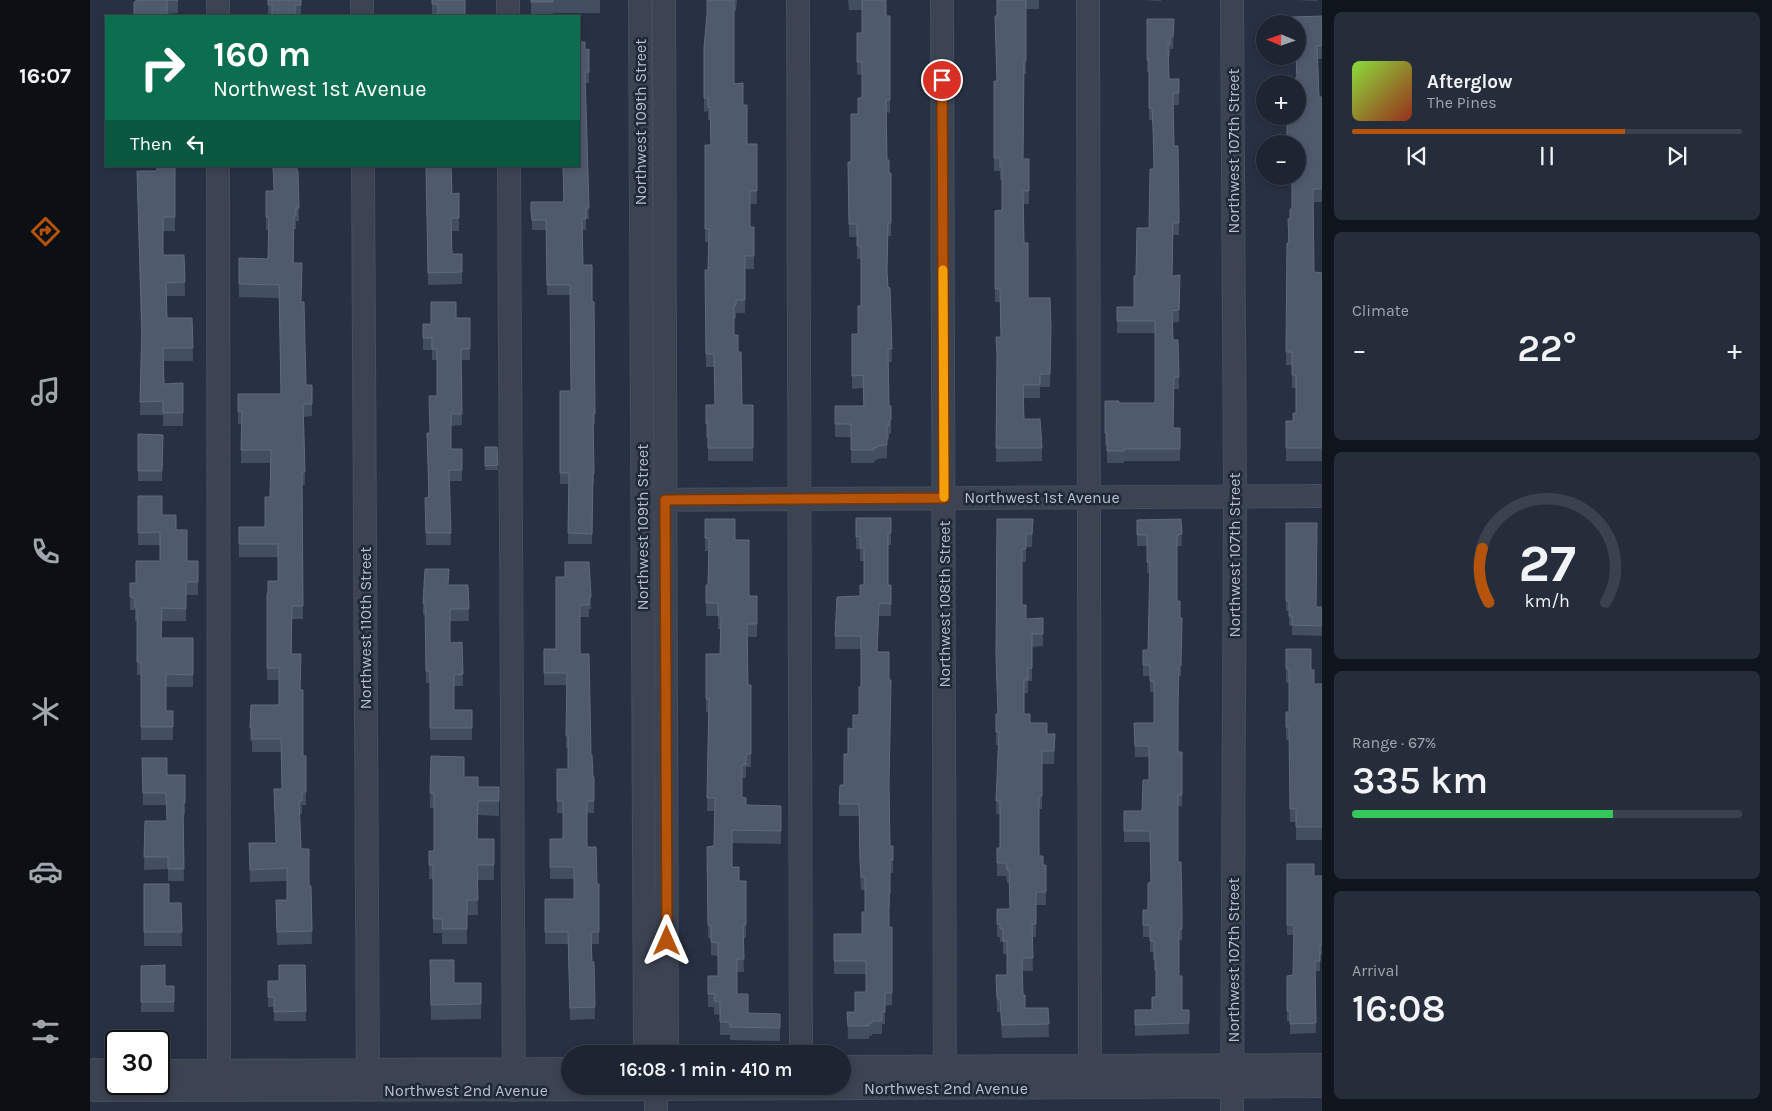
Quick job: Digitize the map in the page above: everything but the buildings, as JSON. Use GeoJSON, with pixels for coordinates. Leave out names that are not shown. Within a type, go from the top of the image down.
{"type":"FeatureCollection","features":[{"type":"Feature","properties":{"kind":"street"},"geometry":{"type":"LineString","coordinates":[[218,0],[218,15]]}},
{"type":"Feature","properties":{"kind":"street"},"geometry":{"type":"LineString","coordinates":[[362,0],[362,15]]}},
{"type":"Feature","properties":{"kind":"street"},"geometry":{"type":"LineString","coordinates":[[508,0],[508,15]]}},
{"type":"Feature","properties":{"kind":"street","name":"Northwest 109th Street"},"geometry":{"type":"LineString","coordinates":[[640,0],[643,697],[666,1045]]}},
{"type":"Feature","properties":{"kind":"street","name":"Northwest 109th Street"},"geometry":{"type":"LineString","coordinates":[[645,1045],[666,696],[664,0]]}},
{"type":"Feature","properties":{"kind":"street"},"geometry":{"type":"LineString","coordinates":[[798,0],[801,1045]]}},
{"type":"Feature","properties":{"kind":"street","name":"Northwest 108th Street"},"geometry":{"type":"LineString","coordinates":[[942,0],[945,1077]]}},
{"type":"Feature","properties":{"kind":"street"},"geometry":{"type":"LineString","coordinates":[[1088,0],[1090,1077]]}},
{"type":"Feature","properties":{"kind":"street","name":"Northwest 107th Street"},"geometry":{"type":"LineString","coordinates":[[1232,0],[1234,496],[1232,1111]]}},
{"type":"Feature","properties":{"kind":"street"},"geometry":{"type":"LineString","coordinates":[[640,111],[664,111]]}},
{"type":"Feature","properties":{"kind":"street"},"geometry":{"type":"LineString","coordinates":[[218,167],[219,1081]]}},
{"type":"Feature","properties":{"kind":"street","name":"Northwest 110th Street"},"geometry":{"type":"LineString","coordinates":[[363,167],[368,1080]]}},
{"type":"Feature","properties":{"kind":"street"},"geometry":{"type":"LineString","coordinates":[[508,167],[514,1079]]}},
{"type":"Feature","properties":{"kind":"street"},"geometry":{"type":"LineString","coordinates":[[641,301],[664,301]]}},
{"type":"Feature","properties":{"kind":"street","name":"Northwest 1st Avenue"},"geometry":{"type":"LineString","coordinates":[[642,500],[1322,496]]}},
{"type":"Feature","properties":{"kind":"street"},"geometry":{"type":"LineString","coordinates":[[643,697],[666,696]]}},
{"type":"Feature","properties":{"kind":"street","name":"Northwest 2nd Avenue"},"geometry":{"type":"LineString","coordinates":[[851,1084],[945,1077],[1233,1076],[1322,1065]]}},
{"type":"Feature","properties":{"kind":"street","name":"Northwest 2nd Avenue"},"geometry":{"type":"LineString","coordinates":[[851,1068],[945,1077]]}},
{"type":"Feature","properties":{"kind":"street"},"geometry":{"type":"LineString","coordinates":[[90,1073],[95,1070],[105,1070]]}},
{"type":"Feature","properties":{"kind":"street","name":"Northwest 2nd Avenue"},"geometry":{"type":"LineString","coordinates":[[514,1079],[561,1071]]}},
{"type":"Feature","properties":{"kind":"street","name":"Northwest 2nd Avenue"},"geometry":{"type":"LineString","coordinates":[[170,1073],[219,1081]]}},
{"type":"Feature","properties":{"kind":"street","name":"Northwest 2nd Avenue"},"geometry":{"type":"LineString","coordinates":[[1233,1076],[1322,1086]]}},
{"type":"Feature","properties":{"kind":"street","name":"Northwest 2nd Avenue"},"geometry":{"type":"LineString","coordinates":[[90,1088],[94,1090],[219,1081],[514,1079],[561,1084]]}},
{"type":"Feature","properties":{"kind":"slow traffic"},"geometry":{"type":"LineString","coordinates":[[943,270],[944,497]]}},
{"type":"Feature","properties":{"kind":"route"},"geometry":{"type":"LineString","coordinates":[[667,941],[665,500],[944,498],[942,80]]}}]}
